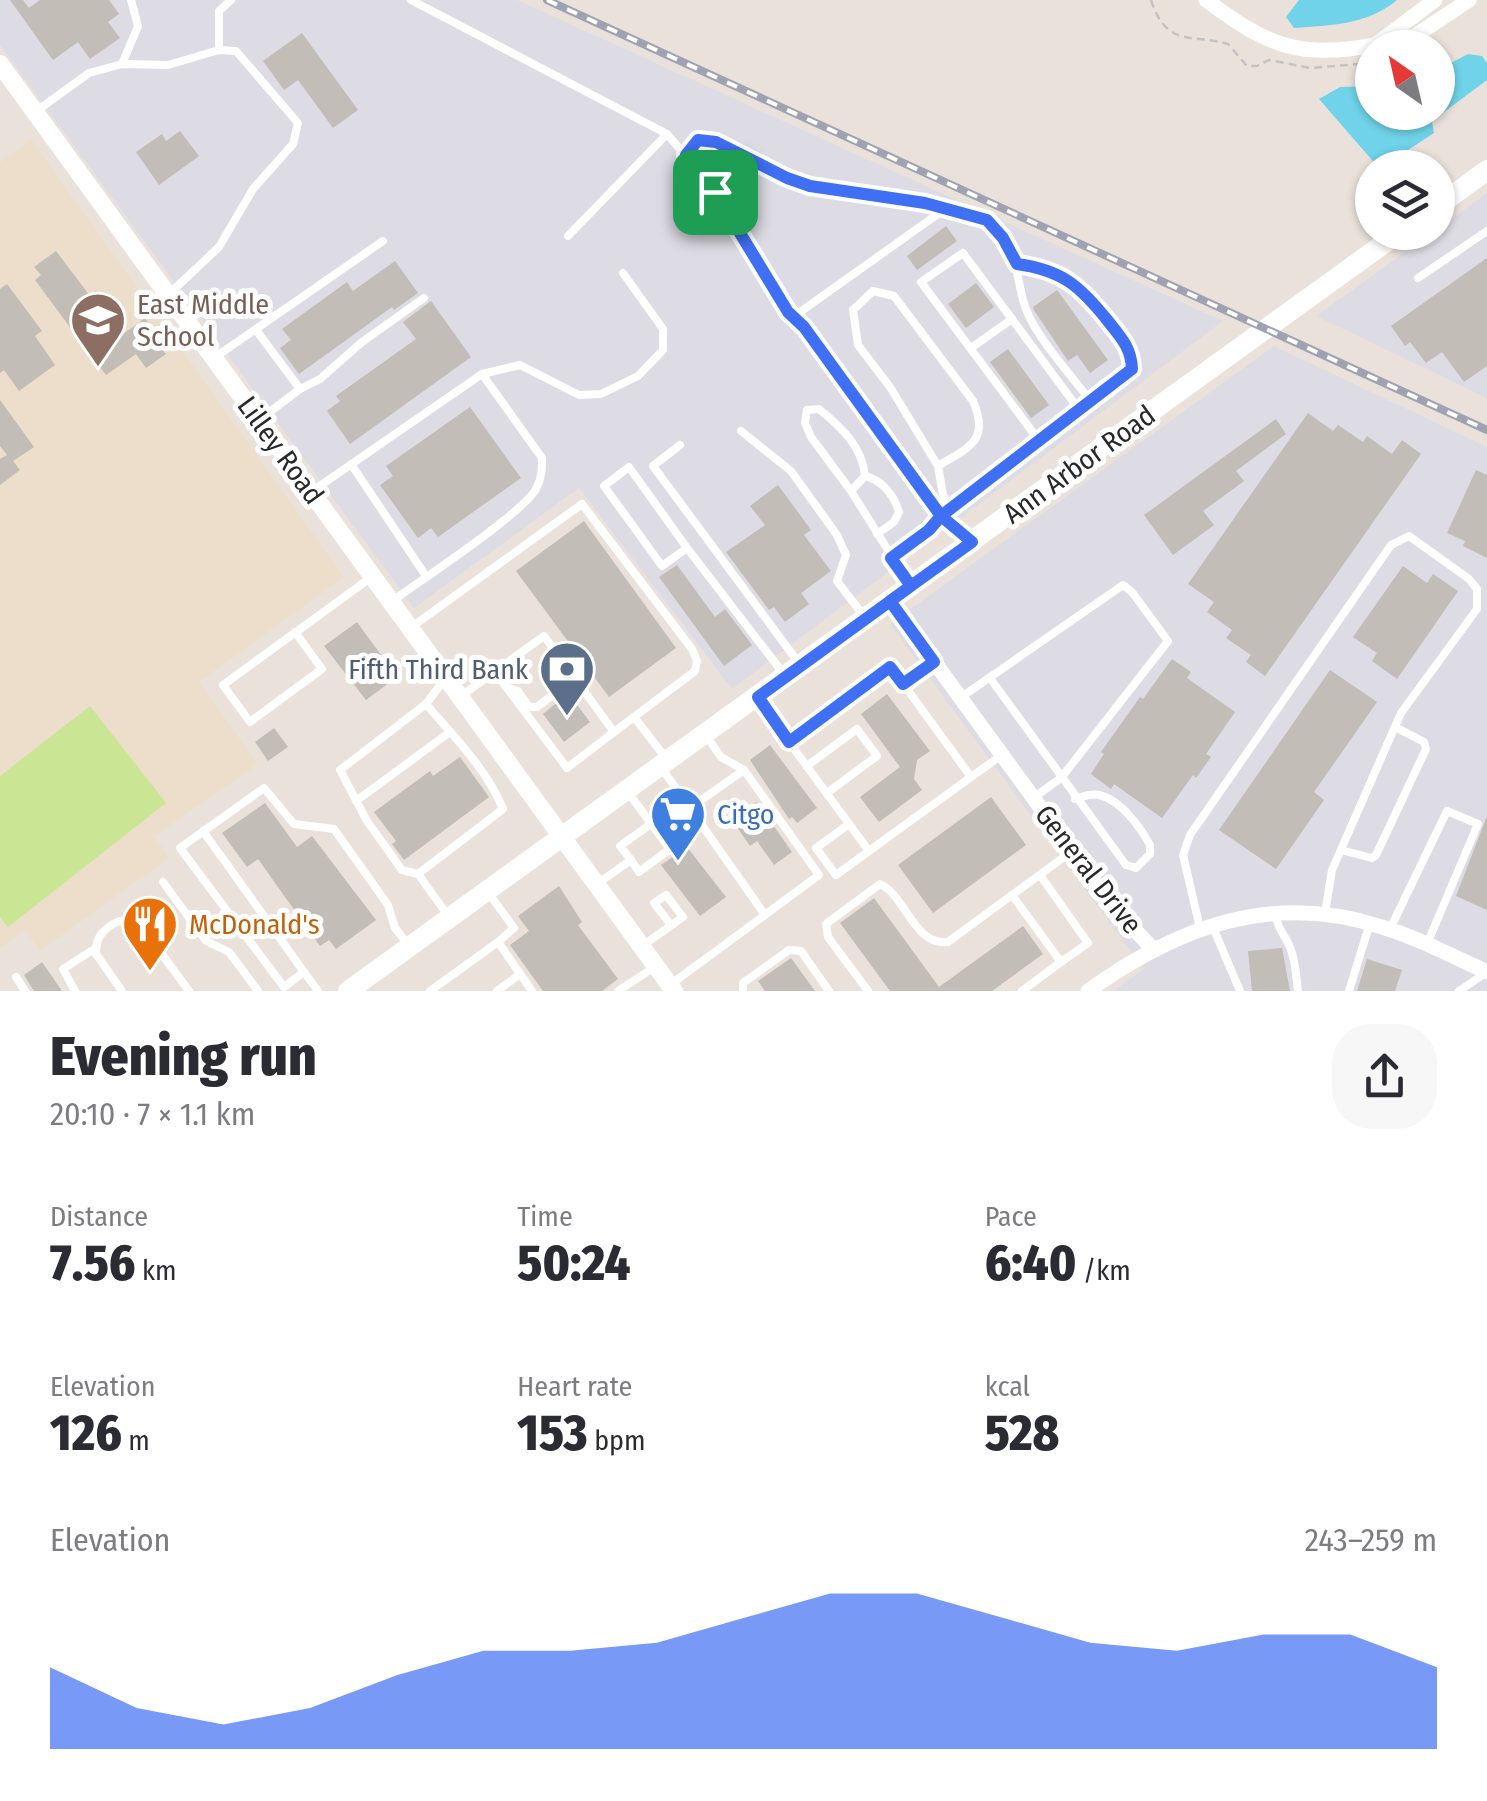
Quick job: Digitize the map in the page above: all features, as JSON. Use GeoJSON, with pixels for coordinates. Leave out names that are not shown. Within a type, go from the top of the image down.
{"type":"FeatureCollection","features":[{"type":"Feature","properties":{"kind":"main road"},"geometry":{"type":"LineString","coordinates":[[1455,194],[1487,170]]}},
{"type":"Feature","properties":{"kind":"main road","name":"Ann Arbor Road"},"geometry":{"type":"LineString","coordinates":[[361,987],[410,946],[1375,250]]}},
{"type":"Feature","properties":{"kind":"street"},"geometry":{"type":"LineString","coordinates":[[1206,0],[1241,26],[1292,48],[1307,52],[1355,49]]}},
{"type":"Feature","properties":{"kind":"street"},"geometry":{"type":"LineString","coordinates":[[1395,30],[1435,0]]}},
{"type":"Feature","properties":{"kind":"street"},"geometry":{"type":"LineString","coordinates":[[1423,30],[1469,0]]}},
{"type":"Feature","properties":{"kind":"street","name":"Lilley Road"},"geometry":{"type":"LineString","coordinates":[[0,64],[672,988]]}},
{"type":"Feature","properties":{"kind":"street","name":"General Drive"},"geometry":{"type":"LineString","coordinates":[[890,601],[1112,906],[1153,949],[1206,927],[1275,914],[1324,915],[1370,923],[1487,972]]}},
{"type":"Feature","properties":{"kind":"street"},"geometry":{"type":"LineString","coordinates":[[1098,988],[1153,949]]}},
{"type":"Feature","properties":{"kind":"lane"},"geometry":{"type":"LineString","coordinates":[[122,64],[138,26],[131,0]]}},
{"type":"Feature","properties":{"kind":"lane"},"geometry":{"type":"LineString","coordinates":[[218,50],[219,11],[231,0]]}},
{"type":"Feature","properties":{"kind":"lane"},"geometry":{"type":"LineString","coordinates":[[411,0],[666,134],[715,192],[793,317],[941,516],[972,542]]}},
{"type":"Feature","properties":{"kind":"lane"},"geometry":{"type":"LineString","coordinates":[[35,112],[89,73],[122,64],[168,65],[218,50],[236,52],[298,122],[292,144],[253,189],[219,247],[168,294]]}},
{"type":"Feature","properties":{"kind":"lane"},"geometry":{"type":"LineString","coordinates":[[568,236],[666,134]]}},
{"type":"Feature","properties":{"kind":"lane"},"geometry":{"type":"LineString","coordinates":[[686,155],[698,140],[708,140],[810,186],[945,208],[987,220],[1003,238],[1017,264],[1023,301],[1032,322],[1091,402]]}},
{"type":"Feature","properties":{"kind":"lane"},"geometry":{"type":"LineString","coordinates":[[793,317],[945,208]]}},
{"type":"Feature","properties":{"kind":"lane"},"geometry":{"type":"LineString","coordinates":[[1418,278],[1487,232]]}},
{"type":"Feature","properties":{"kind":"lane"},"geometry":{"type":"LineString","coordinates":[[214,358],[383,242]]}},
{"type":"Feature","properties":{"kind":"lane"},"geometry":{"type":"LineString","coordinates":[[1040,442],[922,282],[963,252],[1080,410]]}},
{"type":"Feature","properties":{"kind":"lane"},"geometry":{"type":"LineString","coordinates":[[891,558],[1132,369],[1131,350],[1082,289],[1045,268],[1017,264]]}},
{"type":"Feature","properties":{"kind":"lane"},"geometry":{"type":"LineString","coordinates":[[311,492],[482,374],[520,365],[579,395],[600,394],[638,376],[663,350],[664,329],[623,273]]}},
{"type":"Feature","properties":{"kind":"lane"},"geometry":{"type":"LineString","coordinates":[[938,466],[969,447],[982,421],[973,401],[894,296],[873,291],[853,310],[858,345],[890,387],[938,466],[943,495],[951,509]]}},
{"type":"Feature","properties":{"kind":"lane"},"geometry":{"type":"LineString","coordinates":[[259,420],[320,379],[362,342],[424,298]]}},
{"type":"Feature","properties":{"kind":"lane"},"geometry":{"type":"LineString","coordinates":[[970,348],[1012,319]]}},
{"type":"Feature","properties":{"kind":"lane"},"geometry":{"type":"LineString","coordinates":[[256,330],[300,390]]}},
{"type":"Feature","properties":{"kind":"lane"},"geometry":{"type":"LineString","coordinates":[[392,602],[535,492],[542,474],[542,458],[482,374]]}},
{"type":"Feature","properties":{"kind":"lane"},"geometry":{"type":"LineString","coordinates":[[851,491],[865,476],[863,455],[819,409],[806,410],[804,423],[812,437],[911,586]]}},
{"type":"Feature","properties":{"kind":"lane"},"geometry":{"type":"LineString","coordinates":[[741,431],[791,471],[837,535],[846,554],[838,581],[866,618]]}},
{"type":"Feature","properties":{"kind":"lane"},"geometry":{"type":"LineString","coordinates":[[680,446],[654,466],[793,671]]}},
{"type":"Feature","properties":{"kind":"lane"},"geometry":{"type":"LineString","coordinates":[[351,464],[426,576]]}},
{"type":"Feature","properties":{"kind":"lane"},"geometry":{"type":"LineString","coordinates":[[687,548],[662,566],[604,486],[628,467],[687,548],[793,671]]}},
{"type":"Feature","properties":{"kind":"lane"},"geometry":{"type":"LineString","coordinates":[[865,476],[878,479],[896,501],[899,512],[894,522],[877,534]]}},
{"type":"Feature","properties":{"kind":"lane"},"geometry":{"type":"LineString","coordinates":[[411,628],[582,504],[692,649],[697,661],[695,670],[567,768],[495,672]]}},
{"type":"Feature","properties":{"kind":"lane"},"geometry":{"type":"LineString","coordinates":[[1240,991],[1206,927],[1183,854],[1190,835],[1391,545],[1409,536],[1469,579],[1477,589],[1477,609],[1401,712],[1332,870],[1324,915]]}},
{"type":"Feature","properties":{"kind":"lane"},"geometry":{"type":"LineString","coordinates":[[295,632],[322,669],[250,722],[222,684],[373,576]]}},
{"type":"Feature","properties":{"kind":"lane"},"geometry":{"type":"LineString","coordinates":[[960,698],[1123,585],[1168,640],[1061,778],[1034,798]]}},
{"type":"Feature","properties":{"kind":"lane"},"geometry":{"type":"LineString","coordinates":[[461,696],[544,636],[614,732]]}},
{"type":"Feature","properties":{"kind":"lane"},"geometry":{"type":"LineString","coordinates":[[903,684],[934,662]]}},
{"type":"Feature","properties":{"kind":"lane"},"geometry":{"type":"LineString","coordinates":[[789,742],[890,667],[971,777]]}},
{"type":"Feature","properties":{"kind":"lane"},"geometry":{"type":"LineString","coordinates":[[447,676],[426,704],[340,770],[402,870],[418,874],[449,918]]}},
{"type":"Feature","properties":{"kind":"lane"},"geometry":{"type":"LineString","coordinates":[[506,687],[518,691],[529,707],[575,678]]}},
{"type":"Feature","properties":{"kind":"lane"},"geometry":{"type":"LineString","coordinates":[[990,678],[1075,798],[1126,866],[1136,868],[1144,862],[1150,846],[1123,809],[1096,794],[1075,798]]}},
{"type":"Feature","properties":{"kind":"lane"},"geometry":{"type":"LineString","coordinates":[[758,697],[869,851]]}},
{"type":"Feature","properties":{"kind":"lane"},"geometry":{"type":"LineString","coordinates":[[418,874],[503,810],[496,791],[426,704]]}},
{"type":"Feature","properties":{"kind":"lane"},"geometry":{"type":"LineString","coordinates":[[634,717],[690,808],[765,915]]}},
{"type":"Feature","properties":{"kind":"lane"},"geometry":{"type":"LineString","coordinates":[[1341,850],[1372,858],[1376,855],[1426,749],[1424,742],[1395,727]]}},
{"type":"Feature","properties":{"kind":"lane"},"geometry":{"type":"LineString","coordinates":[[808,766],[857,729],[877,756],[827,793]]}},
{"type":"Feature","properties":{"kind":"lane"},"geometry":{"type":"LineString","coordinates":[[356,801],[450,732]]}},
{"type":"Feature","properties":{"kind":"lane"},"geometry":{"type":"LineString","coordinates":[[672,988],[819,875],[744,770],[721,757],[705,734]]}},
{"type":"Feature","properties":{"kind":"lane"},"geometry":{"type":"LineString","coordinates":[[850,824],[816,848],[836,875],[1002,755]]}},
{"type":"Feature","properties":{"kind":"lane"},"geometry":{"type":"LineString","coordinates":[[690,808],[744,770]]}},
{"type":"Feature","properties":{"kind":"lane"},"geometry":{"type":"LineString","coordinates":[[304,972],[284,987],[180,848],[264,788],[294,824],[334,829],[388,905],[395,928],[410,946]]}},
{"type":"Feature","properties":{"kind":"lane"},"geometry":{"type":"LineString","coordinates":[[627,791],[652,824],[670,848],[639,872],[620,846],[652,824]]}},
{"type":"Feature","properties":{"kind":"lane"},"geometry":{"type":"LineString","coordinates":[[1390,930],[1447,810],[1478,824],[1427,944]]}},
{"type":"Feature","properties":{"kind":"lane"},"geometry":{"type":"LineString","coordinates":[[204,831],[318,991]]}},
{"type":"Feature","properties":{"kind":"lane"},"geometry":{"type":"LineString","coordinates":[[868,991],[828,937],[826,924],[880,884],[891,889],[924,936],[936,943],[948,942],[1072,851]]}},
{"type":"Feature","properties":{"kind":"lane"},"geometry":{"type":"LineString","coordinates":[[597,884],[631,860]]}},
{"type":"Feature","properties":{"kind":"lane"},"geometry":{"type":"LineString","coordinates":[[1022,991],[1088,943],[1040,875]]}},
{"type":"Feature","properties":{"kind":"lane"},"geometry":{"type":"LineString","coordinates":[[164,882],[206,941],[229,952],[258,991]]}},
{"type":"Feature","properties":{"kind":"lane"},"geometry":{"type":"LineString","coordinates":[[430,991],[514,928],[487,891]]}},
{"type":"Feature","properties":{"kind":"lane"},"geometry":{"type":"LineString","coordinates":[[1012,895],[1061,962]]}},
{"type":"Feature","properties":{"kind":"lane"},"geometry":{"type":"LineString","coordinates":[[1275,914],[1279,932],[1289,943],[1298,991]]}},
{"type":"Feature","properties":{"kind":"lane"},"geometry":{"type":"LineString","coordinates":[[122,991],[96,948],[101,933],[118,921],[141,926],[189,991]]}},
{"type":"Feature","properties":{"kind":"lane"},"geometry":{"type":"LineString","coordinates":[[1348,991],[1370,923]]}},
{"type":"Feature","properties":{"kind":"lane"},"geometry":{"type":"LineString","coordinates":[[642,946],[671,925]]}},
{"type":"Feature","properties":{"kind":"lane"},"geometry":{"type":"LineString","coordinates":[[498,942],[532,991]]}},
{"type":"Feature","properties":{"kind":"lane"},"geometry":{"type":"LineString","coordinates":[[75,991],[63,968],[96,948]]}},
{"type":"Feature","properties":{"kind":"lane"},"geometry":{"type":"LineString","coordinates":[[743,991],[743,983],[789,950],[801,951],[829,991]]}},
{"type":"Feature","properties":{"kind":"lane"},"geometry":{"type":"LineString","coordinates":[[618,991],[656,966]]}},
{"type":"Feature","properties":{"kind":"lane"},"geometry":{"type":"LineString","coordinates":[[1459,991],[1487,972]]}},
{"type":"Feature","properties":{"kind":"lane"},"geometry":{"type":"LineString","coordinates":[[497,991],[520,974]]}},
{"type":"Feature","properties":{"kind":"lane"},"geometry":{"type":"LineString","coordinates":[[16,977],[25,991]]}},
{"type":"Feature","properties":{"kind":"path"},"geometry":{"type":"LineString","coordinates":[[1152,0],[1172,33],[1186,40],[1228,44],[1247,66],[1269,60],[1310,68],[1355,64]]}},
{"type":"Feature","properties":{"kind":"shaded area"},"geometry":{"type":"Polygon","coordinates":[[[0,0],[517,0],[1223,321],[732,689],[579,488],[414,608],[0,45],[0,0]]]}},
{"type":"Feature","properties":{"kind":"shaded area","name":"East Middle School"},"geometry":{"type":"Polygon","coordinates":[[[31,139],[344,577],[199,682],[258,764],[155,836],[169,858],[40,951],[25,930],[0,948],[0,162],[31,139]]]}},
{"type":"Feature","properties":{"kind":"shaded area"},"geometry":{"type":"Polygon","coordinates":[[[1487,193],[1487,398],[1316,316],[1408,250],[1455,250],[1455,217],[1487,193]]]}},
{"type":"Feature","properties":{"kind":"shaded area"},"geometry":{"type":"Polygon","coordinates":[[[1274,346],[1487,447],[1487,991],[1113,991],[1144,969],[890,624],[1274,346]]]}},
{"type":"Feature","properties":{"kind":"green space"},"geometry":{"type":"Polygon","coordinates":[[[90,706],[166,803],[8,927],[0,917],[0,776],[90,706]]]}},
{"type":"Feature","properties":{"kind":"water"},"geometry":{"type":"Polygon","coordinates":[[[1299,0],[1397,0],[1361,19],[1294,28],[1286,17],[1299,0]]]}},
{"type":"Feature","properties":{"kind":"water"},"geometry":{"type":"Polygon","coordinates":[[[1468,54],[1482,56],[1487,63],[1487,80],[1455,104],[1455,61],[1468,54]]]}},
{"type":"Feature","properties":{"kind":"water"},"geometry":{"type":"Polygon","coordinates":[[[1340,87],[1355,87],[1355,130],[1434,133],[1408,150],[1363,150],[1319,99],[1340,87]]]}},
{"type":"Feature","properties":{"kind":"building"},"geometry":{"type":"Polygon","coordinates":[[[10,0],[23,0],[29,8],[40,0],[109,0],[119,14],[108,22],[120,38],[90,59],[78,42],[53,60],[10,0]]]}},
{"type":"Feature","properties":{"kind":"building"},"geometry":{"type":"Polygon","coordinates":[[[302,33],[358,110],[333,128],[298,80],[284,90],[263,61],[302,33]]]}},
{"type":"Feature","properties":{"kind":"building"},"geometry":{"type":"Polygon","coordinates":[[[180,131],[199,156],[159,185],[136,152],[162,134],[166,141],[180,131]]]}},
{"type":"Feature","properties":{"kind":"building"},"geometry":{"type":"Polygon","coordinates":[[[946,226],[957,241],[917,270],[907,256],[946,226]]]}},
{"type":"Feature","properties":{"kind":"building"},"geometry":{"type":"Polygon","coordinates":[[[56,251],[96,304],[91,307],[104,325],[81,342],[35,280],[41,275],[34,267],[56,251]]]}},
{"type":"Feature","properties":{"kind":"building"},"geometry":{"type":"Polygon","coordinates":[[[1487,258],[1487,366],[1464,382],[1442,352],[1426,363],[1410,342],[1405,346],[1391,326],[1487,258]]]}},
{"type":"Feature","properties":{"kind":"building"},"geometry":{"type":"Polygon","coordinates":[[[395,261],[418,293],[394,310],[392,307],[299,374],[280,348],[291,340],[282,329],[347,282],[353,291],[395,261]]]}},
{"type":"Feature","properties":{"kind":"building"},"geometry":{"type":"Polygon","coordinates":[[[976,283],[994,307],[966,328],[948,304],[976,283]]]}},
{"type":"Feature","properties":{"kind":"building"},"geometry":{"type":"Polygon","coordinates":[[[7,284],[42,331],[35,336],[55,365],[19,391],[4,370],[0,373],[0,289],[7,284]]]}},
{"type":"Feature","properties":{"kind":"building"},"geometry":{"type":"Polygon","coordinates":[[[1057,290],[1108,360],[1090,373],[1077,355],[1068,361],[1034,310],[1057,290]]]}},
{"type":"Feature","properties":{"kind":"building"},"geometry":{"type":"Polygon","coordinates":[[[431,301],[471,357],[350,444],[327,411],[340,401],[336,396],[416,339],[403,322],[431,301]]]}},
{"type":"Feature","properties":{"kind":"building"},"geometry":{"type":"Polygon","coordinates":[[[145,318],[166,354],[146,368],[136,354],[106,375],[92,357],[145,318]]]}},
{"type":"Feature","properties":{"kind":"building"},"geometry":{"type":"Polygon","coordinates":[[[1008,349],[1049,405],[1031,418],[990,362],[1008,349]]]}},
{"type":"Feature","properties":{"kind":"building"},"geometry":{"type":"Polygon","coordinates":[[[0,400],[34,447],[13,461],[20,470],[0,485],[0,459],[7,455],[0,446],[0,400]]]}},
{"type":"Feature","properties":{"kind":"building"},"geometry":{"type":"Polygon","coordinates":[[[470,407],[521,478],[438,537],[431,528],[418,538],[380,485],[393,476],[386,466],[470,407]]]}},
{"type":"Feature","properties":{"kind":"building"},"geometry":{"type":"Polygon","coordinates":[[[1308,413],[1333,431],[1338,425],[1363,442],[1367,436],[1392,454],[1402,440],[1421,454],[1265,676],[1246,662],[1251,655],[1226,638],[1232,630],[1207,612],[1214,602],[1188,584],[1308,413]]]}},
{"type":"Feature","properties":{"kind":"building"},"geometry":{"type":"Polygon","coordinates":[[[1276,419],[1286,434],[1236,471],[1244,481],[1203,511],[1214,525],[1173,555],[1144,515],[1276,419]]]}},
{"type":"Feature","properties":{"kind":"building"},"geometry":{"type":"Polygon","coordinates":[[[1476,470],[1487,475],[1487,558],[1447,533],[1476,470]]]}},
{"type":"Feature","properties":{"kind":"building"},"geometry":{"type":"Polygon","coordinates":[[[778,485],[811,530],[804,535],[831,571],[801,593],[809,604],[785,622],[774,607],[769,610],[726,552],[765,525],[750,506],[778,485]]]}},
{"type":"Feature","properties":{"kind":"building"},"geometry":{"type":"Polygon","coordinates":[[[584,521],[676,648],[609,697],[516,571],[584,521]]]}},
{"type":"Feature","properties":{"kind":"building"},"geometry":{"type":"Polygon","coordinates":[[[677,565],[715,617],[725,609],[752,645],[724,666],[659,577],[677,565]]]}},
{"type":"Feature","properties":{"kind":"building"},"geometry":{"type":"Polygon","coordinates":[[[1403,566],[1427,583],[1433,574],[1458,591],[1397,679],[1372,661],[1377,653],[1353,637],[1403,566]]]}},
{"type":"Feature","properties":{"kind":"building"},"geometry":{"type":"Polygon","coordinates":[[[357,622],[397,677],[366,700],[324,646],[357,622]]]}},
{"type":"Feature","properties":{"kind":"building"},"geometry":{"type":"Polygon","coordinates":[[[1172,659],[1191,672],[1187,678],[1235,712],[1206,754],[1211,757],[1162,818],[1114,784],[1111,789],[1091,774],[1104,754],[1101,752],[1172,659]]]}},
{"type":"Feature","properties":{"kind":"building"},"geometry":{"type":"Polygon","coordinates":[[[1330,670],[1377,702],[1314,792],[1324,800],[1276,869],[1219,830],[1330,670]]]}},
{"type":"Feature","properties":{"kind":"building","name":"Fifth Third Bank"},"geometry":{"type":"Polygon","coordinates":[[[568,693],[590,722],[564,742],[543,714],[568,693]]]}},
{"type":"Feature","properties":{"kind":"building"},"geometry":{"type":"Polygon","coordinates":[[[887,694],[930,751],[917,760],[914,779],[922,790],[879,822],[860,797],[900,767],[861,714],[887,694]]]}},
{"type":"Feature","properties":{"kind":"building"},"geometry":{"type":"Polygon","coordinates":[[[274,728],[288,747],[268,761],[255,742],[274,728]]]}},
{"type":"Feature","properties":{"kind":"building"},"geometry":{"type":"Polygon","coordinates":[[[770,745],[817,808],[797,823],[792,817],[789,819],[750,760],[770,745]]]}},
{"type":"Feature","properties":{"kind":"building"},"geometry":{"type":"Polygon","coordinates":[[[460,757],[489,797],[404,860],[392,844],[396,841],[374,812],[430,771],[433,776],[460,757]]]}},
{"type":"Feature","properties":{"kind":"building"},"geometry":{"type":"Polygon","coordinates":[[[991,797],[1026,845],[933,913],[898,865],[991,797]]]}},
{"type":"Feature","properties":{"kind":"building"},"geometry":{"type":"Polygon","coordinates":[[[757,802],[792,852],[774,865],[757,841],[750,846],[732,820],[757,802]]]}},
{"type":"Feature","properties":{"kind":"building"},"geometry":{"type":"Polygon","coordinates":[[[265,803],[297,847],[312,836],[376,920],[336,949],[329,940],[320,946],[258,859],[247,867],[222,833],[265,803]]]}},
{"type":"Feature","properties":{"kind":"building"},"geometry":{"type":"Polygon","coordinates":[[[1487,816],[1487,910],[1456,896],[1487,816]]]}},
{"type":"Feature","properties":{"kind":"building"},"geometry":{"type":"Polygon","coordinates":[[[687,847],[726,897],[700,916],[661,865],[687,847]]]}},
{"type":"Feature","properties":{"kind":"building"},"geometry":{"type":"Polygon","coordinates":[[[559,886],[582,922],[578,925],[618,979],[602,991],[543,991],[510,945],[529,931],[518,916],[559,886]]]}},
{"type":"Feature","properties":{"kind":"building"},"geometry":{"type":"Polygon","coordinates":[[[874,898],[939,987],[1023,926],[1043,954],[992,991],[890,991],[840,923],[874,898]]]}},
{"type":"Feature","properties":{"kind":"building"},"geometry":{"type":"Polygon","coordinates":[[[1282,948],[1290,991],[1252,991],[1248,951],[1282,948]]]}},
{"type":"Feature","properties":{"kind":"building"},"geometry":{"type":"Polygon","coordinates":[[[791,958],[815,991],[765,991],[758,981],[791,958]]]}},
{"type":"Feature","properties":{"kind":"building"},"geometry":{"type":"Polygon","coordinates":[[[1367,959],[1402,970],[1395,991],[1357,991],[1367,959]]]}},
{"type":"Feature","properties":{"kind":"building"},"geometry":{"type":"Polygon","coordinates":[[[42,962],[62,991],[34,991],[24,975],[42,962]]]}},
{"type":"Feature","properties":{"kind":"railway"},"geometry":{"type":"LineString","coordinates":[[547,0],[1487,430]]}},
{"type":"Feature","properties":{"kind":"place","name":"East Middle School"},"geometry":{"type":"Point","coordinates":[98,369]}},
{"type":"Feature","properties":{"kind":"place","name":"Fifth Third Bank"},"geometry":{"type":"Point","coordinates":[567,718]}},
{"type":"Feature","properties":{"kind":"place","name":"Citgo"},"geometry":{"type":"Point","coordinates":[678,863]}},
{"type":"Feature","properties":{"kind":"place","name":"McDonald's"},"geometry":{"type":"Point","coordinates":[150,973]}},
{"type":"Feature","properties":{"kind":"route"},"geometry":{"type":"LineString","coordinates":[[715,192],[690,166],[686,155],[698,140],[716,142],[810,186],[925,203],[987,220],[1003,238],[1017,264],[1045,268],[1082,289],[1131,350],[1132,369],[941,516],[972,542],[911,586],[890,601],[934,662],[903,684],[890,667],[789,742],[758,697],[911,586],[891,558],[929,530],[941,516],[804,327],[788,312],[715,192]]}}]}
